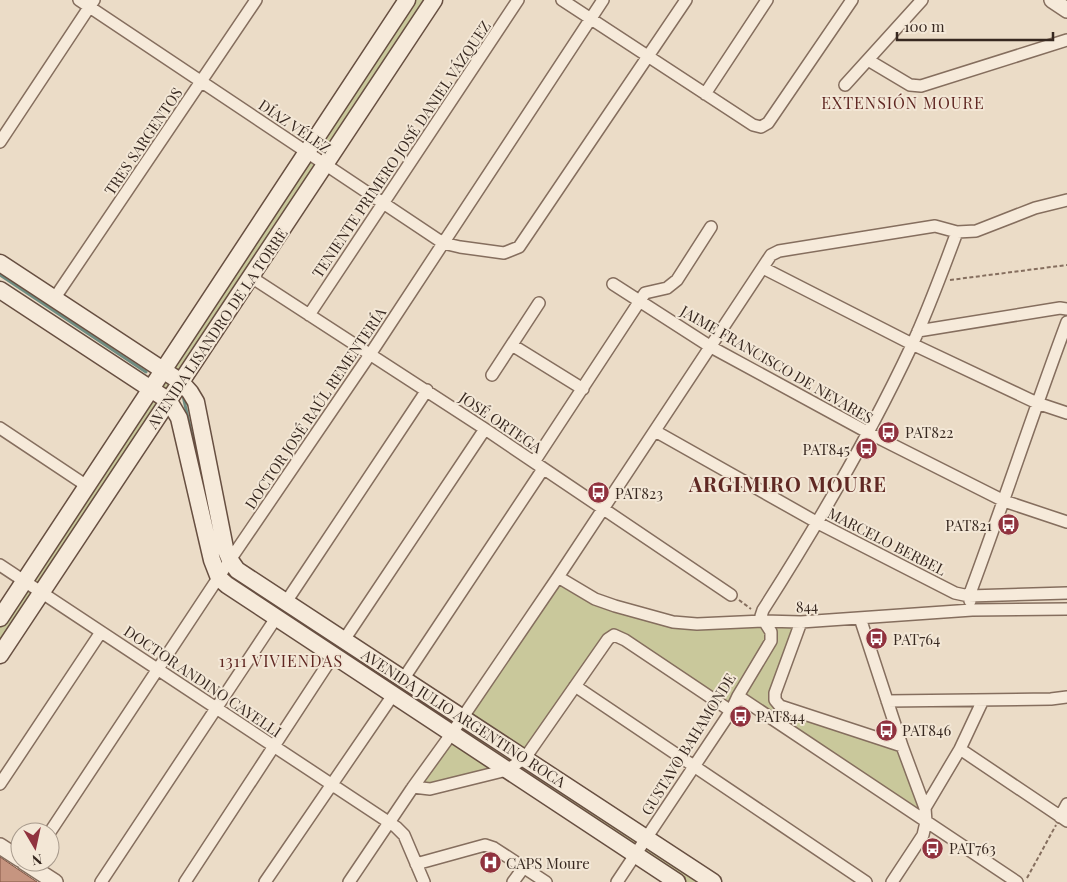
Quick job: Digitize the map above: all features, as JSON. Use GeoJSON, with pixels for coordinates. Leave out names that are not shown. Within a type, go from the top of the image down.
{"type":"FeatureCollection","features":[{"type":"Feature","properties":{"kind":"main road","name":"AVENIDA LISANDRO DE LA TORRE"},"geometry":{"type":"LineString","coordinates":[[0,618],[407,0]]}},
{"type":"Feature","properties":{"kind":"main road","name":"AVENIDA LISANDRO DE LA TORRE"},"geometry":{"type":"LineString","coordinates":[[0,655],[434,0]]}},
{"type":"Feature","properties":{"kind":"main road","name":"AVENIDA JULIO ARGENTINO ROCA"},"geometry":{"type":"LineString","coordinates":[[0,263],[181,382],[190,392],[196,402],[225,548],[237,570],[712,882]]}},
{"type":"Feature","properties":{"kind":"main road"},"geometry":{"type":"LineString","coordinates":[[0,290],[168,401],[179,418],[212,560],[219,578]]}},
{"type":"Feature","properties":{"kind":"main road","name":"AVENIDA JULIO ARGENTINO ROCA"},"geometry":{"type":"LineString","coordinates":[[219,578],[227,586],[677,882]]}},
{"type":"Feature","properties":{"kind":"street","name":"DÍAZ VÉLEZ"},"geometry":{"type":"LineString","coordinates":[[79,0],[91,3],[202,82],[443,243],[504,253],[520,247],[649,57]]}},
{"type":"Feature","properties":{"kind":"street","name":"TRES SARGENTOS"},"geometry":{"type":"LineString","coordinates":[[54,299],[256,0]]}},
{"type":"Feature","properties":{"kind":"street","name":"TENIENTE PRIMERO JOSÉ DANIEL VÁZQUEZ"},"geometry":{"type":"LineString","coordinates":[[308,315],[518,0]]}},
{"type":"Feature","properties":{"kind":"street"},"geometry":{"type":"LineString","coordinates":[[562,0],[753,125],[761,127],[768,123],[852,0]]}},
{"type":"Feature","properties":{"kind":"street","name":"DOCTOR JOSÉ RAÚL REMENTERÍA"},"geometry":{"type":"LineString","coordinates":[[57,822],[230,560],[371,354],[603,0]]}},
{"type":"Feature","properties":{"kind":"street"},"geometry":{"type":"LineString","coordinates":[[649,57],[686,0]]}},
{"type":"Feature","properties":{"kind":"street"},"geometry":{"type":"LineString","coordinates":[[705,94],[767,0]]}},
{"type":"Feature","properties":{"kind":"street"},"geometry":{"type":"LineString","coordinates":[[845,85],[922,0]]}},
{"type":"Feature","properties":{"kind":"street"},"geometry":{"type":"LineString","coordinates":[[1052,0],[1067,10]]}},
{"type":"Feature","properties":{"kind":"street"},"geometry":{"type":"LineString","coordinates":[[0,142],[91,3]]}},
{"type":"Feature","properties":{"kind":"street"},"geometry":{"type":"LineString","coordinates":[[868,60],[910,85],[921,86],[1067,40]]}},
{"type":"Feature","properties":{"kind":"street"},"geometry":{"type":"LineString","coordinates":[[349,882],[558,577],[771,255],[780,250],[935,226],[957,232],[976,231],[1035,208],[1067,200]]}},
{"type":"Feature","properties":{"kind":"street"},"geometry":{"type":"LineString","coordinates":[[404,678],[539,466],[583,389],[645,293],[667,288],[677,280],[712,228]]}},
{"type":"Feature","properties":{"kind":"street"},"geometry":{"type":"LineString","coordinates":[[762,618],[763,610],[818,523],[869,433],[918,331],[957,232]]}},
{"type":"Feature","properties":{"kind":"street"},"geometry":{"type":"LineString","coordinates":[[763,268],[912,344],[1037,402],[1067,413]]}},
{"type":"Feature","properties":{"kind":"street","name":"JOSÉ ORTEGA"},"geometry":{"type":"LineString","coordinates":[[252,277],[485,428],[731,595]]}},
{"type":"Feature","properties":{"kind":"street","name":"JAIME FRANCISCO DE NEVARES"},"geometry":{"type":"LineString","coordinates":[[613,284],[711,347],[869,433],[1004,501],[1067,522]]}},
{"type":"Feature","properties":{"kind":"street"},"geometry":{"type":"LineString","coordinates":[[492,375],[540,303]]}},
{"type":"Feature","properties":{"kind":"street"},"geometry":{"type":"LineString","coordinates":[[918,331],[1060,308],[1067,309]]}},
{"type":"Feature","properties":{"kind":"street"},"geometry":{"type":"LineString","coordinates":[[972,610],[969,596],[1067,322]]}},
{"type":"Feature","properties":{"kind":"street"},"geometry":{"type":"LineString","coordinates":[[512,345],[583,389]]}},
{"type":"Feature","properties":{"kind":"street"},"geometry":{"type":"LineString","coordinates":[[286,602],[427,390]]}},
{"type":"Feature","properties":{"kind":"street"},"geometry":{"type":"LineString","coordinates":[[0,428],[87,486]]}},
{"type":"Feature","properties":{"kind":"street"},"geometry":{"type":"LineString","coordinates":[[344,640],[485,428]]}},
{"type":"Feature","properties":{"kind":"street","name":"MARCELO BERBEL"},"geometry":{"type":"LineString","coordinates":[[655,431],[818,523],[955,593],[969,596],[1067,593]]}},
{"type":"Feature","properties":{"kind":"street","name":"DOCTOR ANDINO CAYELLI"},"geometry":{"type":"LineString","coordinates":[[0,565],[389,822],[404,834],[424,882]]}},
{"type":"Feature","properties":{"kind":"street","name":"844"},"geometry":{"type":"LineString","coordinates":[[558,577],[595,598],[673,622],[697,624],[762,618],[801,622],[972,610],[1067,609]]}},
{"type":"Feature","properties":{"kind":"street"},"geometry":{"type":"LineString","coordinates":[[101,882],[276,618]]}},
{"type":"Feature","properties":{"kind":"street","name":"GUSTAVO BAHAMONDE"},"geometry":{"type":"LineString","coordinates":[[635,854],[731,711],[771,641],[771,632],[762,618]]}},
{"type":"Feature","properties":{"kind":"street"},"geometry":{"type":"LineString","coordinates":[[860,618],[902,746],[925,808],[926,822],[923,835],[892,882]]}},
{"type":"Feature","properties":{"kind":"street"},"geometry":{"type":"LineString","coordinates":[[801,622],[775,692],[775,700],[780,706],[902,746]]}},
{"type":"Feature","properties":{"kind":"street"},"geometry":{"type":"LineString","coordinates":[[0,784],[101,632]]}},
{"type":"Feature","properties":{"kind":"street"},"geometry":{"type":"LineString","coordinates":[[413,787],[430,788],[507,770],[525,758],[608,639],[614,635],[625,640],[731,711]]}},
{"type":"Feature","properties":{"kind":"street"},"geometry":{"type":"LineString","coordinates":[[185,882],[333,656]]}},
{"type":"Feature","properties":{"kind":"street"},"geometry":{"type":"LineString","coordinates":[[575,686],[866,882]]}},
{"type":"Feature","properties":{"kind":"street"},"geometry":{"type":"LineString","coordinates":[[265,882],[330,784],[393,695]]}},
{"type":"Feature","properties":{"kind":"street"},"geometry":{"type":"LineString","coordinates":[[738,696],[1016,882]]}},
{"type":"Feature","properties":{"kind":"street"},"geometry":{"type":"LineString","coordinates":[[887,701],[1067,697]]}},
{"type":"Feature","properties":{"kind":"street"},"geometry":{"type":"LineString","coordinates":[[925,808],[960,749],[983,700]]}},
{"type":"Feature","properties":{"kind":"street"},"geometry":{"type":"LineString","coordinates":[[960,749],[1064,819],[1067,804]]}},
{"type":"Feature","properties":{"kind":"street"},"geometry":{"type":"LineString","coordinates":[[416,864],[485,846],[494,848],[546,882]]}},
{"type":"Feature","properties":{"kind":"street"},"geometry":{"type":"LineString","coordinates":[[617,882],[635,854]]}},
{"type":"Feature","properties":{"kind":"street"},"geometry":{"type":"LineString","coordinates":[[513,882],[524,868]]}},
{"type":"Feature","properties":{"kind":"street"},"geometry":{"type":"LineString","coordinates":[[40,872],[55,882]]}},
{"type":"Feature","properties":{"kind":"path"},"geometry":{"type":"LineString","coordinates":[[938,282],[1067,265]]}},
{"type":"Feature","properties":{"kind":"path"},"geometry":{"type":"LineString","coordinates":[[731,595],[762,618]]}},
{"type":"Feature","properties":{"kind":"path"},"geometry":{"type":"LineString","coordinates":[[1024,882],[1064,819]]}},
{"type":"Feature","properties":{"kind":"green space"},"geometry":{"type":"Polygon","coordinates":[[[407,0],[434,0],[0,655],[0,618],[407,0]]]}},
{"type":"Feature","properties":{"kind":"green space"},"geometry":{"type":"Polygon","coordinates":[[[558,577],[595,599],[673,622],[801,622],[775,700],[902,746],[926,822],[738,696],[731,711],[614,635],[525,758],[713,882],[677,882],[507,770],[413,787],[558,577]]]}},
{"type":"Feature","properties":{"kind":"building"},"geometry":{"type":"Polygon","coordinates":[[[0,857],[10,864],[10,872],[22,872],[37,882],[0,882],[0,857]]]}},
{"type":"Feature","properties":{"kind":"waterway"},"geometry":{"type":"LineString","coordinates":[[0,275],[146,372]]}},
{"type":"Feature","properties":{"kind":"waterway"},"geometry":{"type":"LineString","coordinates":[[183,396],[209,510]]}},
{"type":"Feature","properties":{"kind":"waterway"},"geometry":{"type":"LineString","coordinates":[[231,577],[343,652]]}},
{"type":"Feature","properties":{"kind":"place","name":"PAT822"},"geometry":{"type":"Point","coordinates":[889,432]}},
{"type":"Feature","properties":{"kind":"place","name":"PAT845"},"geometry":{"type":"Point","coordinates":[866,449]}},
{"type":"Feature","properties":{"kind":"place","name":"PAT823"},"geometry":{"type":"Point","coordinates":[599,493]}},
{"type":"Feature","properties":{"kind":"place","name":"PAT821"},"geometry":{"type":"Point","coordinates":[1008,525]}},
{"type":"Feature","properties":{"kind":"place","name":"PAT764"},"geometry":{"type":"Point","coordinates":[877,639]}},
{"type":"Feature","properties":{"kind":"place","name":"PAT844"},"geometry":{"type":"Point","coordinates":[740,716]}},
{"type":"Feature","properties":{"kind":"place","name":"PAT846"},"geometry":{"type":"Point","coordinates":[886,730]}},
{"type":"Feature","properties":{"kind":"place","name":"PAT763"},"geometry":{"type":"Point","coordinates":[933,848]}},
{"type":"Feature","properties":{"kind":"place","name":"CAPS Moure"},"geometry":{"type":"Point","coordinates":[490,863]}},
{"type":"Feature","properties":{"kind":"district","name":"EXTENSIÓN MOURE"},"geometry":{"type":"Point","coordinates":[903,102]}},
{"type":"Feature","properties":{"kind":"district","name":"ARGIMIRO MOURE"},"geometry":{"type":"Point","coordinates":[788,483]}},
{"type":"Feature","properties":{"kind":"district","name":"1311 VIVIENDAS"},"geometry":{"type":"Point","coordinates":[281,660]}}]}
